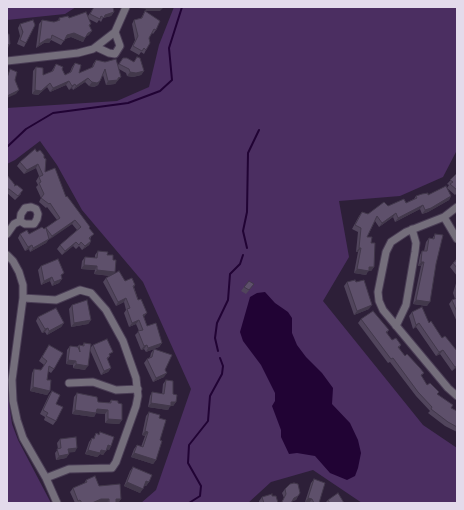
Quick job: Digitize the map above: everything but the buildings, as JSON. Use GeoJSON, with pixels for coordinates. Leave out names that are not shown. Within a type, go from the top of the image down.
{"type":"FeatureCollection","features":[{"type":"Feature","properties":{"kind":"street"},"geometry":{"type":"LineString","coordinates":[[7,61],[78,54],[96,47],[115,32],[126,7]]}},
{"type":"Feature","properties":{"kind":"street"},"geometry":{"type":"LineString","coordinates":[[96,47],[109,53],[116,54],[120,46],[115,32]]}},
{"type":"Feature","properties":{"kind":"street"},"geometry":{"type":"LineString","coordinates":[[457,207],[444,217],[399,235],[391,242],[386,252],[378,292],[379,301],[383,310],[457,396]]}},
{"type":"Feature","properties":{"kind":"street"},"geometry":{"type":"LineString","coordinates":[[444,217],[457,239]]}},
{"type":"Feature","properties":{"kind":"street"},"geometry":{"type":"LineString","coordinates":[[7,234],[14,224],[20,220]]}},
{"type":"Feature","properties":{"kind":"street"},"geometry":{"type":"LineString","coordinates":[[396,326],[406,305],[415,252],[416,243],[412,229]]}},
{"type":"Feature","properties":{"kind":"street"},"geometry":{"type":"LineString","coordinates":[[7,255],[13,261],[19,272],[23,285],[23,298],[12,380],[13,400],[17,420],[23,438],[46,478],[57,503]]}},
{"type":"Feature","properties":{"kind":"street"},"geometry":{"type":"LineString","coordinates":[[23,298],[56,300],[80,290],[91,293],[106,310],[123,342],[136,378],[138,389],[136,406],[116,462],[112,468],[69,469],[57,472],[46,478]]}},
{"type":"Feature","properties":{"kind":"street"},"geometry":{"type":"LineString","coordinates":[[69,383],[93,382],[116,390],[138,389]]}},
{"type":"Feature","properties":{"kind":"shaded area"},"geometry":{"type":"Polygon","coordinates":[[[7,7],[76,7],[65,14],[7,20],[7,7]]]}},
{"type":"Feature","properties":{"kind":"shaded area"},"geometry":{"type":"Polygon","coordinates":[[[174,7],[457,7],[457,150],[443,177],[400,196],[339,201],[349,257],[323,301],[423,425],[457,448],[457,503],[362,503],[313,470],[271,482],[248,503],[141,503],[156,490],[191,389],[143,282],[82,210],[57,165],[40,141],[15,160],[7,164],[7,108],[117,101],[149,87],[159,45],[174,7]]]}},
{"type":"Feature","properties":{"kind":"shaded area"},"geometry":{"type":"Polygon","coordinates":[[[265,292],[275,303],[288,312],[292,318],[292,333],[297,345],[333,388],[332,404],[350,423],[358,440],[361,453],[358,468],[355,476],[347,480],[330,473],[315,456],[297,453],[289,454],[281,437],[281,430],[272,406],[275,401],[275,393],[261,365],[243,341],[240,332],[250,297],[257,293],[265,292]]]}},
{"type":"Feature","properties":{"kind":"shaded area"},"geometry":{"type":"Polygon","coordinates":[[[7,387],[12,424],[18,440],[51,503],[7,503],[7,387]]]}},
{"type":"Feature","properties":{"kind":"waterway"},"geometry":{"type":"LineString","coordinates":[[7,147],[26,129],[53,113],[128,103],[160,91],[172,80],[169,48],[182,7]]}},
{"type":"Feature","properties":{"kind":"waterway"},"geometry":{"type":"LineString","coordinates":[[247,248],[243,231],[247,212],[248,153],[259,130]]}},
{"type":"Feature","properties":{"kind":"waterway"},"geometry":{"type":"LineString","coordinates":[[218,351],[215,338],[217,323],[228,300],[230,274],[240,264],[243,255]]}},
{"type":"Feature","properties":{"kind":"waterway"},"geometry":{"type":"LineString","coordinates":[[189,503],[200,496],[201,486],[188,463],[189,445],[208,421],[210,396],[222,374],[223,366],[220,358]]}}]}
